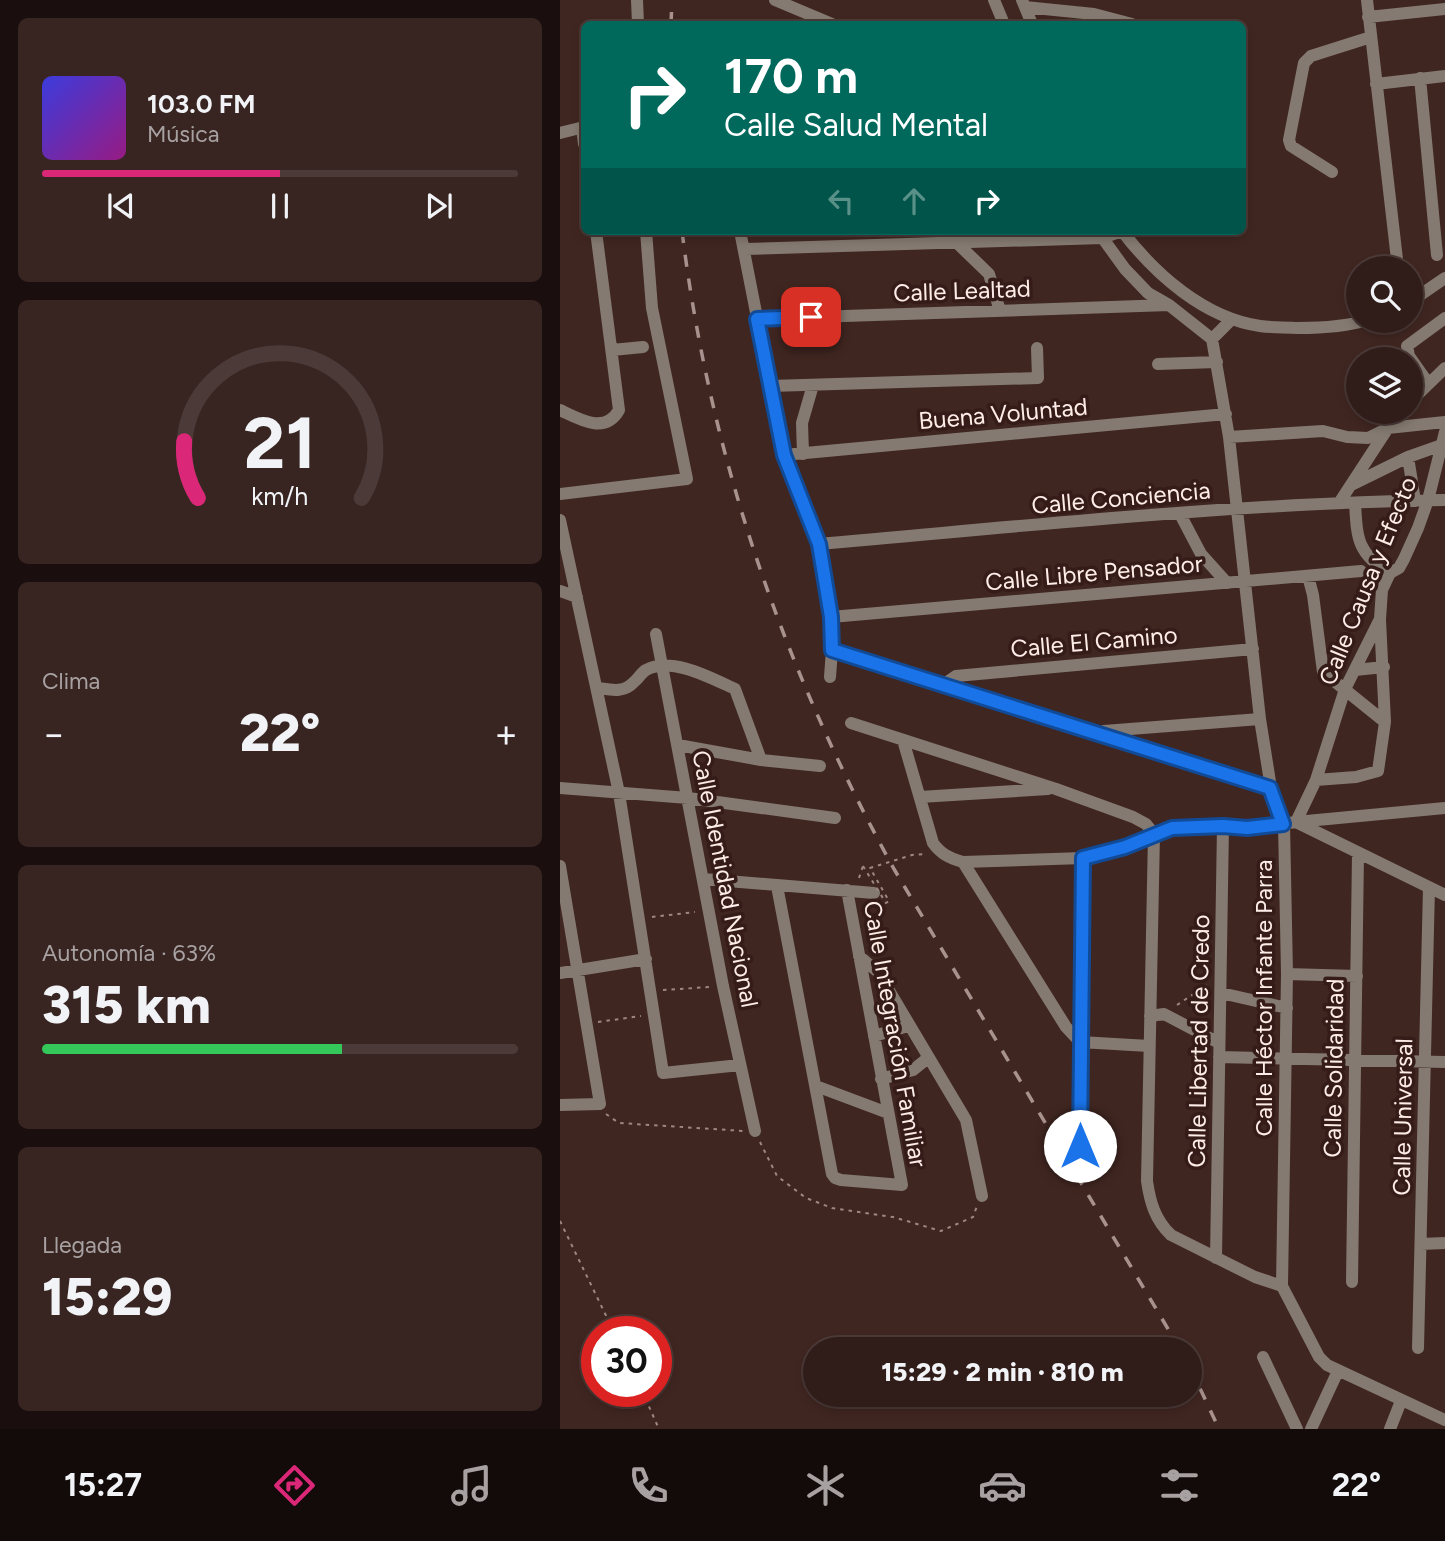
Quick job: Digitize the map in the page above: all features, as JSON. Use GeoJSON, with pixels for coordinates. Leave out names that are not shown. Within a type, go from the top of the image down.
{"type":"FeatureCollection","features":[{"type":"Feature","properties":{"kind":"street"},"geometry":{"type":"LineString","coordinates":[[638,0],[638,21]]}},
{"type":"Feature","properties":{"kind":"street"},"geometry":{"type":"LineString","coordinates":[[775,0],[825,21]]}},
{"type":"Feature","properties":{"kind":"street"},"geometry":{"type":"LineString","coordinates":[[994,0],[1003,21]]}},
{"type":"Feature","properties":{"kind":"street"},"geometry":{"type":"LineString","coordinates":[[1367,0],[1397,256]]}},
{"type":"Feature","properties":{"kind":"street"},"geometry":{"type":"LineString","coordinates":[[1023,3],[1031,21]]}},
{"type":"Feature","properties":{"kind":"street"},"geometry":{"type":"LineString","coordinates":[[1023,3],[1121,21]]}},
{"type":"Feature","properties":{"kind":"street"},"geometry":{"type":"LineString","coordinates":[[1368,17],[1445,9]]}},
{"type":"Feature","properties":{"kind":"street"},"geometry":{"type":"LineString","coordinates":[[1332,172],[1291,146],[1289,140],[1304,63],[1311,56],[1371,37]]}},
{"type":"Feature","properties":{"kind":"street"},"geometry":{"type":"LineString","coordinates":[[1376,84],[1445,76]]}},
{"type":"Feature","properties":{"kind":"street"},"geometry":{"type":"LineString","coordinates":[[1420,78],[1440,216],[1437,255]]}},
{"type":"Feature","properties":{"kind":"street"},"geometry":{"type":"LineString","coordinates":[[560,133],[581,128]]}},
{"type":"Feature","properties":{"kind":"street"},"geometry":{"type":"LineString","coordinates":[[560,410],[588,423],[597,424],[615,418],[619,410],[597,235]]}},
{"type":"Feature","properties":{"kind":"street"},"geometry":{"type":"LineString","coordinates":[[560,494],[687,479],[652,308],[646,235]]}},
{"type":"Feature","properties":{"kind":"street"},"geometry":{"type":"LineString","coordinates":[[741,235],[784,455],[819,544],[831,617],[830,677]]}},
{"type":"Feature","properties":{"kind":"street"},"geometry":{"type":"LineString","coordinates":[[744,249],[957,243],[1100,235],[1125,269],[1148,293],[1169,305],[1212,339],[1232,319]]}},
{"type":"Feature","properties":{"kind":"street"},"geometry":{"type":"LineString","coordinates":[[1125,235],[1138,253],[1161,275],[1210,308],[1232,319],[1259,326],[1315,328],[1346,323]]}},
{"type":"Feature","properties":{"kind":"street"},"geometry":{"type":"LineString","coordinates":[[957,243],[989,274],[1000,311]]}},
{"type":"Feature","properties":{"kind":"street"},"geometry":{"type":"LineString","coordinates":[[1423,293],[1445,278]]}},
{"type":"Feature","properties":{"kind":"street","name":"Calle Lealtad"},"geometry":{"type":"LineString","coordinates":[[757,319],[1169,305]]}},
{"type":"Feature","properties":{"kind":"street"},"geometry":{"type":"LineString","coordinates":[[1428,383],[1409,356],[1407,346],[1410,341],[1445,318]]}},
{"type":"Feature","properties":{"kind":"street","name":"Calle Héctor Infante Parra"},"geometry":{"type":"LineString","coordinates":[[1212,339],[1229,437],[1270,788],[1290,823],[1282,1286]]}},
{"type":"Feature","properties":{"kind":"street"},"geometry":{"type":"LineString","coordinates":[[612,350],[643,347]]}},
{"type":"Feature","properties":{"kind":"street"},"geometry":{"type":"LineString","coordinates":[[770,386],[1038,378],[1037,348]]}},
{"type":"Feature","properties":{"kind":"street"},"geometry":{"type":"LineString","coordinates":[[1158,364],[1217,362]]}},
{"type":"Feature","properties":{"kind":"street"},"geometry":{"type":"LineString","coordinates":[[1423,388],[1445,368]]}},
{"type":"Feature","properties":{"kind":"street"},"geometry":{"type":"LineString","coordinates":[[803,454],[802,423],[813,385]]}},
{"type":"Feature","properties":{"kind":"street","name":"Buena Voluntad"},"geometry":{"type":"LineString","coordinates":[[784,455],[1226,415]]}},
{"type":"Feature","properties":{"kind":"street"},"geometry":{"type":"LineString","coordinates":[[1229,437],[1323,430],[1347,437],[1368,438],[1388,428],[1445,422]]}},
{"type":"Feature","properties":{"kind":"street"},"geometry":{"type":"LineString","coordinates":[[1339,503],[1391,424]]}},
{"type":"Feature","properties":{"kind":"street"},"geometry":{"type":"LineString","coordinates":[[1348,486],[1444,441]]}},
{"type":"Feature","properties":{"kind":"street","name":"Calle Causa y Efecto"},"geometry":{"type":"LineString","coordinates":[[1290,823],[1316,780],[1345,689],[1380,619],[1382,590],[1390,573],[1399,568],[1404,559],[1444,441]]}},
{"type":"Feature","properties":{"kind":"street"},"geometry":{"type":"LineString","coordinates":[[1408,457],[1422,500]]}},
{"type":"Feature","properties":{"kind":"street","name":"Calle Conciencia"},"geometry":{"type":"LineString","coordinates":[[819,544],[1236,509],[1445,500]]}},
{"type":"Feature","properties":{"kind":"street"},"geometry":{"type":"LineString","coordinates":[[1355,503],[1357,538],[1365,554],[1390,573]]}},
{"type":"Feature","properties":{"kind":"street"},"geometry":{"type":"LineString","coordinates":[[1180,514],[1201,554],[1227,583]]}},
{"type":"Feature","properties":{"kind":"street"},"geometry":{"type":"LineString","coordinates":[[560,520],[620,793],[663,1073],[740,1065]]}},
{"type":"Feature","properties":{"kind":"street","name":"Calle Libre Pensador"},"geometry":{"type":"LineString","coordinates":[[831,617],[1361,571]]}},
{"type":"Feature","properties":{"kind":"street"},"geometry":{"type":"LineString","coordinates":[[1308,576],[1324,672],[1385,722]]}},
{"type":"Feature","properties":{"kind":"street"},"geometry":{"type":"LineString","coordinates":[[560,591],[578,597]]}},
{"type":"Feature","properties":{"kind":"street"},"geometry":{"type":"LineString","coordinates":[[1316,780],[1356,777],[1378,771],[1385,722],[1380,619]]}},
{"type":"Feature","properties":{"kind":"street","name":"Calle Identidad Nacional"},"geometry":{"type":"LineString","coordinates":[[656,634],[723,986],[755,1131]]}},
{"type":"Feature","properties":{"kind":"street","name":"Calle El Camino"},"geometry":{"type":"LineString","coordinates":[[943,685],[956,676],[1253,649]]}},
{"type":"Feature","properties":{"kind":"street"},"geometry":{"type":"LineString","coordinates":[[832,650],[1270,788]]}},
{"type":"Feature","properties":{"kind":"street"},"geometry":{"type":"LineString","coordinates":[[598,688],[617,691],[627,688],[644,671],[662,665],[698,672],[735,689],[761,760]]}},
{"type":"Feature","properties":{"kind":"street"},"geometry":{"type":"LineString","coordinates":[[1355,670],[1384,667]]}},
{"type":"Feature","properties":{"kind":"street"},"geometry":{"type":"LineString","coordinates":[[1097,732],[1260,719]]}},
{"type":"Feature","properties":{"kind":"street"},"geometry":{"type":"LineString","coordinates":[[851,723],[1055,789],[1146,824],[1154,834],[1147,1181],[1153,1209],[1161,1226],[1171,1235],[1216,1258],[1255,1277],[1282,1286],[1319,1357],[1326,1365],[1445,1420]]}},
{"type":"Feature","properties":{"kind":"street"},"geometry":{"type":"LineString","coordinates":[[904,740],[933,843],[950,859],[963,862],[1083,858],[1125,847],[1172,828],[1247,828],[1445,808]]}},
{"type":"Feature","properties":{"kind":"street"},"geometry":{"type":"LineString","coordinates":[[678,745],[761,760],[820,765]]}},
{"type":"Feature","properties":{"kind":"street"},"geometry":{"type":"LineString","coordinates":[[560,788],[688,799],[835,818]]}},
{"type":"Feature","properties":{"kind":"street"},"geometry":{"type":"LineString","coordinates":[[920,797],[1055,789]]}},
{"type":"Feature","properties":{"kind":"street"},"geometry":{"type":"LineString","coordinates":[[1290,823],[1445,895]]}},
{"type":"Feature","properties":{"kind":"street","name":"Calle Libertad de Credo"},"geometry":{"type":"LineString","coordinates":[[1216,1258],[1223,826]]}},
{"type":"Feature","properties":{"kind":"street","name":"Calle Solidaridad"},"geometry":{"type":"LineString","coordinates":[[1352,1282],[1358,854]]}},
{"type":"Feature","properties":{"kind":"street"},"geometry":{"type":"LineString","coordinates":[[1080,1146],[1083,858]]}},
{"type":"Feature","properties":{"kind":"street"},"geometry":{"type":"LineString","coordinates":[[963,862],[1066,1027],[1080,1042],[1149,1046]]}},
{"type":"Feature","properties":{"kind":"street"},"geometry":{"type":"LineString","coordinates":[[560,866],[600,1104],[560,1105]]}},
{"type":"Feature","properties":{"kind":"street"},"geometry":{"type":"LineString","coordinates":[[703,879],[874,892]]}},
{"type":"Feature","properties":{"kind":"street"},"geometry":{"type":"LineString","coordinates":[[777,886],[816,1086],[888,1112]]}},
{"type":"Feature","properties":{"kind":"street","name":"Calle Universal"},"geometry":{"type":"LineString","coordinates":[[1418,1348],[1429,887]]}},
{"type":"Feature","properties":{"kind":"street","name":"Calle Integración Familiar"},"geometry":{"type":"LineString","coordinates":[[816,1086],[832,1174],[835,1178],[902,1185],[859,956],[852,890]]}},
{"type":"Feature","properties":{"kind":"street"},"geometry":{"type":"LineString","coordinates":[[859,956],[877,972],[966,1120],[982,1196]]}},
{"type":"Feature","properties":{"kind":"street"},"geometry":{"type":"LineString","coordinates":[[560,973],[646,959]]}},
{"type":"Feature","properties":{"kind":"street"},"geometry":{"type":"LineString","coordinates":[[1287,974],[1357,976]]}},
{"type":"Feature","properties":{"kind":"street"},"geometry":{"type":"LineString","coordinates":[[1221,993],[1287,1008]]}},
{"type":"Feature","properties":{"kind":"street"},"geometry":{"type":"LineString","coordinates":[[1150,1016],[1164,1014],[1219,1043]]}},
{"type":"Feature","properties":{"kind":"street"},"geometry":{"type":"LineString","coordinates":[[874,1036],[908,1026]]}},
{"type":"Feature","properties":{"kind":"street"},"geometry":{"type":"LineString","coordinates":[[1219,1057],[1445,1062]]}},
{"type":"Feature","properties":{"kind":"street"},"geometry":{"type":"LineString","coordinates":[[881,1079],[913,1070],[928,1058]]}},
{"type":"Feature","properties":{"kind":"street"},"geometry":{"type":"LineString","coordinates":[[1421,1244],[1445,1243]]}},
{"type":"Feature","properties":{"kind":"street"},"geometry":{"type":"LineString","coordinates":[[1263,1357],[1297,1429]]}},
{"type":"Feature","properties":{"kind":"street"},"geometry":{"type":"LineString","coordinates":[[1311,1429],[1338,1371]]}},
{"type":"Feature","properties":{"kind":"street"},"geometry":{"type":"LineString","coordinates":[[1390,1429],[1402,1401]]}},
{"type":"Feature","properties":{"kind":"path"},"geometry":{"type":"LineString","coordinates":[[852,890],[863,866],[886,903],[889,901],[870,868],[912,855],[925,854]]}},
{"type":"Feature","properties":{"kind":"path"},"geometry":{"type":"LineString","coordinates":[[640,919],[709,911]]}},
{"type":"Feature","properties":{"kind":"path"},"geometry":{"type":"LineString","coordinates":[[1164,1014],[1221,975]]}},
{"type":"Feature","properties":{"kind":"path"},"geometry":{"type":"LineString","coordinates":[[651,990],[723,986]]}},
{"type":"Feature","properties":{"kind":"path"},"geometry":{"type":"LineString","coordinates":[[587,1024],[655,1014]]}},
{"type":"Feature","properties":{"kind":"path"},"geometry":{"type":"LineString","coordinates":[[600,1104],[607,1116],[619,1123],[755,1131],[778,1176],[806,1198],[832,1208],[893,1217],[941,1231],[973,1217],[982,1196]]}},
{"type":"Feature","properties":{"kind":"path"},"geometry":{"type":"LineString","coordinates":[[560,1221],[606,1316]]}},
{"type":"Feature","properties":{"kind":"path"},"geometry":{"type":"LineString","coordinates":[[649,1407],[659,1429]]}},
{"type":"Feature","properties":{"kind":"railway"},"geometry":{"type":"LineString","coordinates":[[671,21],[672,0]]}},
{"type":"Feature","properties":{"kind":"railway"},"geometry":{"type":"LineString","coordinates":[[683,235],[711,398],[732,480],[786,640],[818,717],[854,794],[894,869],[1173,1337]]}},
{"type":"Feature","properties":{"kind":"railway"},"geometry":{"type":"LineString","coordinates":[[1202,1393],[1219,1429]]}},
{"type":"Feature","properties":{"kind":"route"},"geometry":{"type":"LineString","coordinates":[[811,317],[757,319],[784,455],[819,544],[831,617],[832,650],[1270,788],[1283,824],[1247,828],[1172,828],[1125,847],[1083,858],[1080,1146]]}}]}
